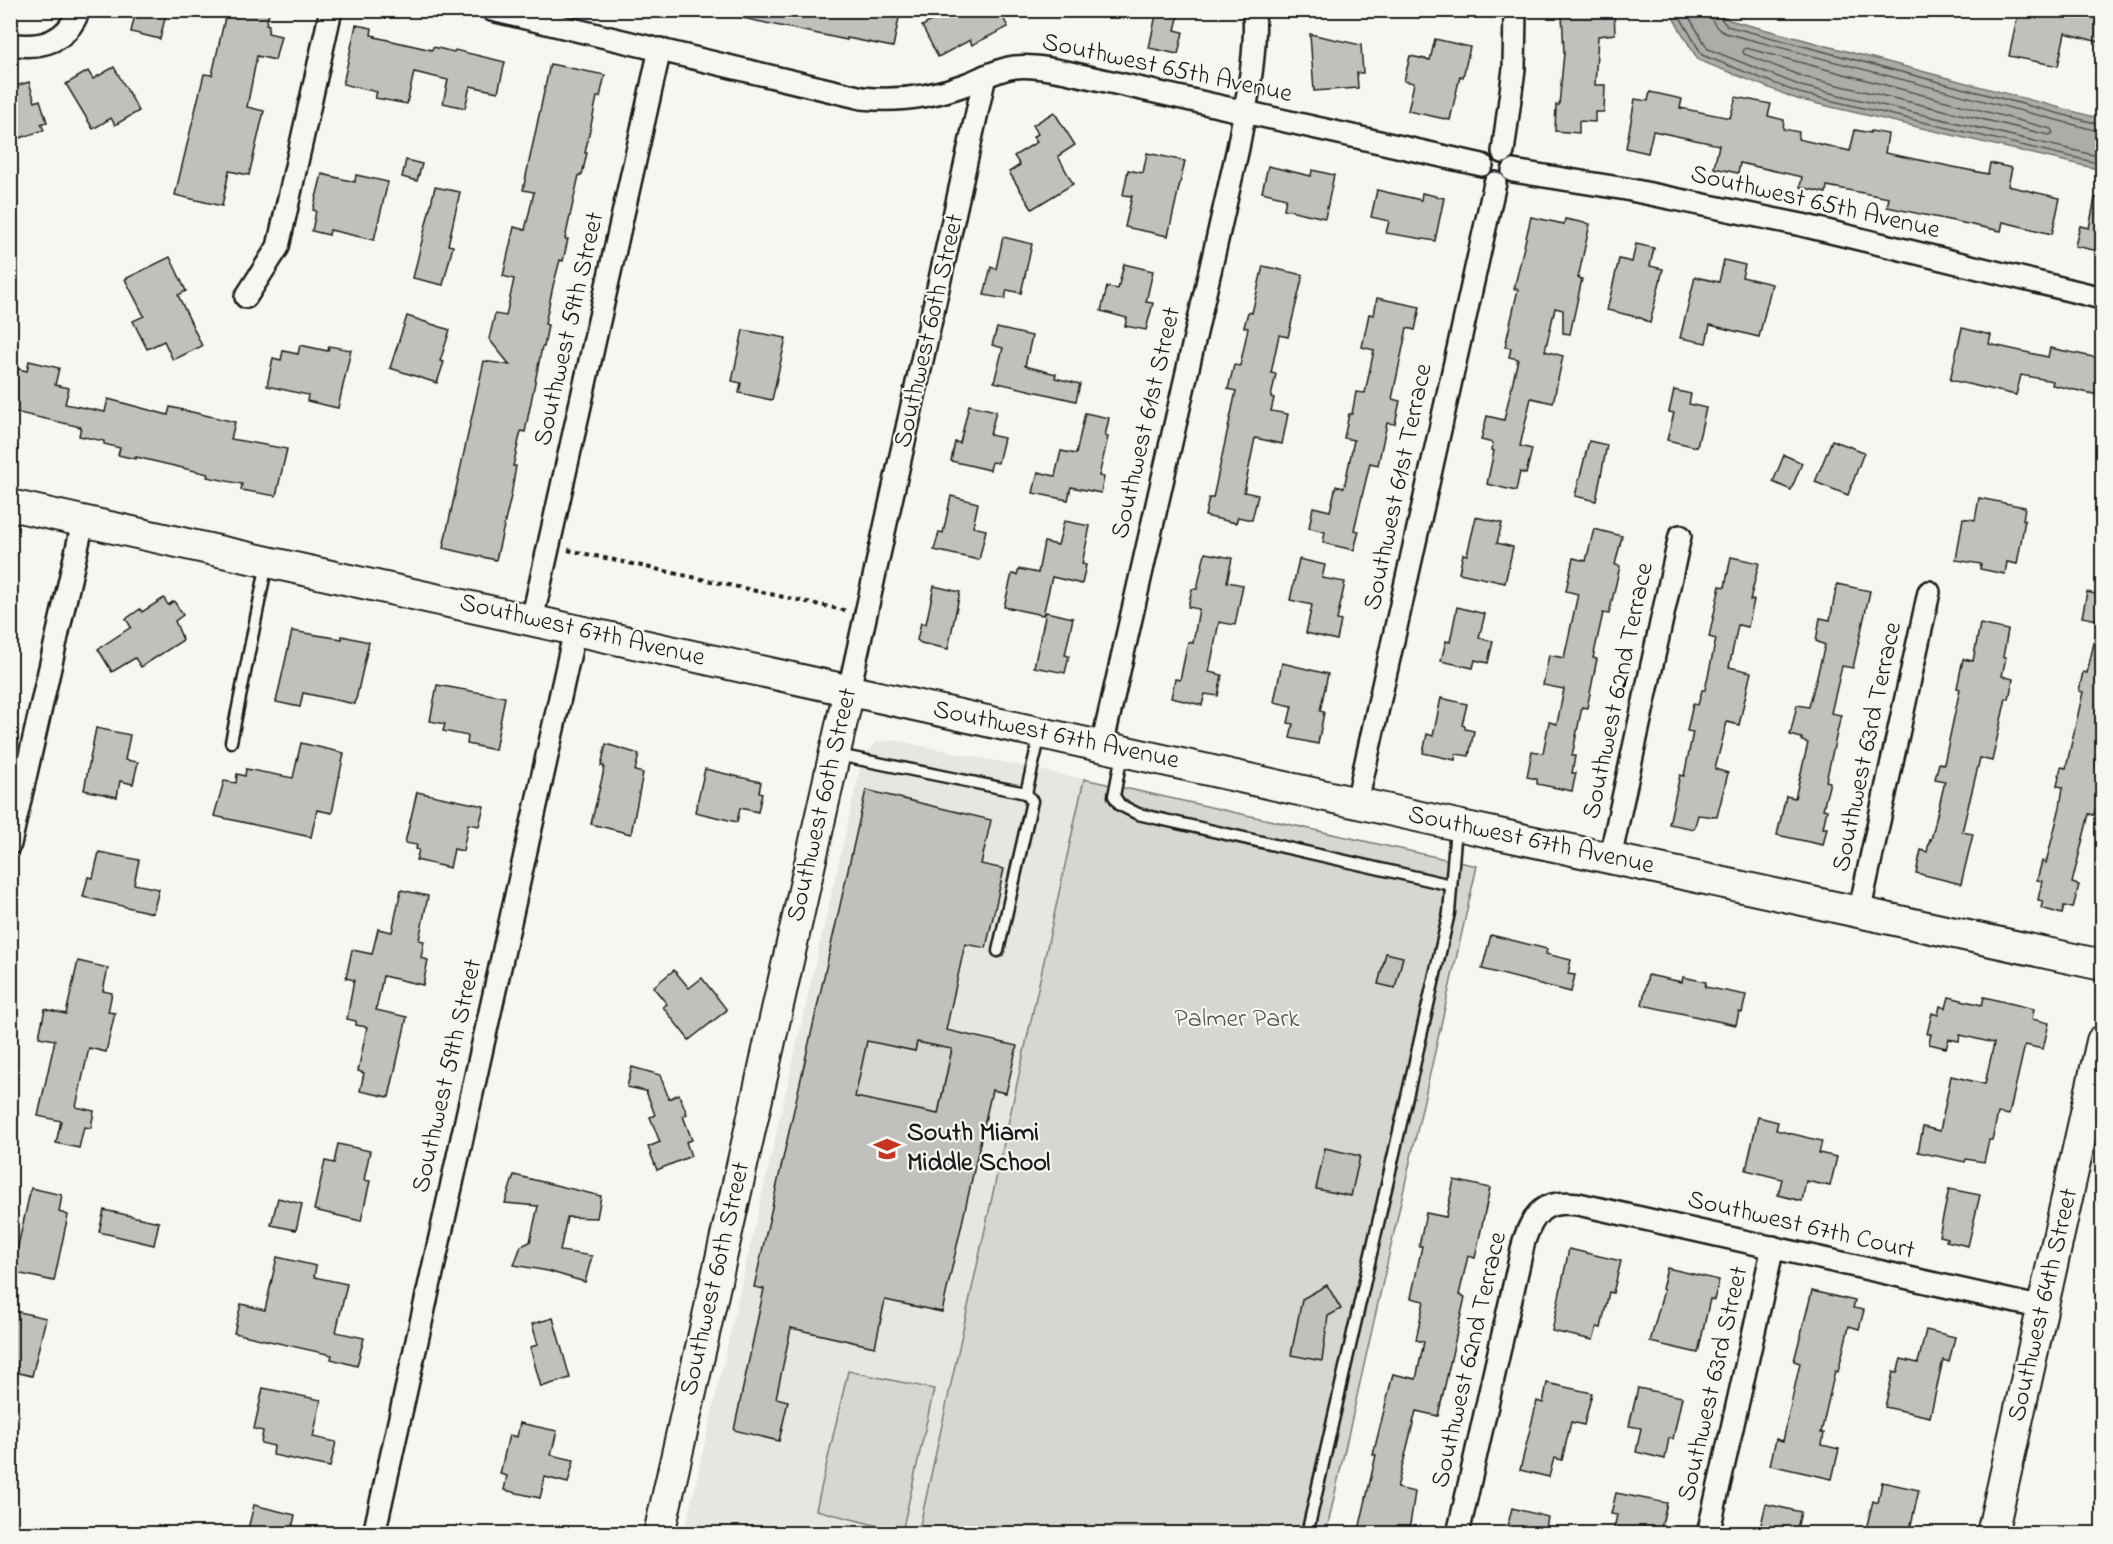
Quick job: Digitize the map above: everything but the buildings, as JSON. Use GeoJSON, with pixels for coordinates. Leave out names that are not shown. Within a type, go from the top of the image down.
{"type":"FeatureCollection","features":[{"type":"Feature","properties":{"kind":"main road","name":"Southwest 67th Avenue"},"geometry":{"type":"LineString","coordinates":[[10,505],[1457,825],[2103,965]]}},
{"type":"Feature","properties":{"kind":"main road","name":"Southwest 60th Street"},"geometry":{"type":"LineString","coordinates":[[659,1533],[849,690]]}},
{"type":"Feature","properties":{"kind":"main road","name":"Southwest 64th Street"},"geometry":{"type":"LineString","coordinates":[[1992,1533],[2103,1041]]}},
{"type":"Feature","properties":{"kind":"street"},"geometry":{"type":"LineString","coordinates":[[10,44],[34,46],[50,42],[65,33],[77,17],[79,10]]}},
{"type":"Feature","properties":{"kind":"street"},"geometry":{"type":"LineString","coordinates":[[246,297],[279,247],[331,10]]}},
{"type":"Feature","properties":{"kind":"street","name":"Southwest 65th Avenue"},"geometry":{"type":"LineString","coordinates":[[492,10],[514,13],[845,94],[880,100],[932,95],[1003,69],[1017,67],[1048,69],[1482,165]]}},
{"type":"Feature","properties":{"kind":"street","name":"Southwest 61st Street"},"geometry":{"type":"LineString","coordinates":[[1112,748],[1244,112],[1252,63],[1254,10]]}},
{"type":"Feature","properties":{"kind":"street"},"geometry":{"type":"LineString","coordinates":[[1503,153],[1515,69],[1515,10]]}},
{"type":"Feature","properties":{"kind":"street","name":"Southwest 59th Street"},"geometry":{"type":"LineString","coordinates":[[532,620],[660,50]]}},
{"type":"Feature","properties":{"kind":"street","name":"Southwest 60th Street"},"geometry":{"type":"LineString","coordinates":[[849,690],[985,76]]}},
{"type":"Feature","properties":{"kind":"street"},"geometry":{"type":"LineString","coordinates":[[1491,153],[1503,153],[1510,157],[1513,171],[1507,181],[1495,183],[1487,180],[1483,175],[1484,160],[1491,153]]}},
{"type":"Feature","properties":{"kind":"street","name":"Southwest 65th Avenue"},"geometry":{"type":"LineString","coordinates":[[1513,171],[1637,191],[1802,225],[2103,298]]}},
{"type":"Feature","properties":{"kind":"street","name":"Southwest 61st Terrace"},"geometry":{"type":"LineString","coordinates":[[1357,802],[1495,183]]}},
{"type":"Feature","properties":{"kind":"street"},"geometry":{"type":"LineString","coordinates":[[10,844],[83,522]]}},
{"type":"Feature","properties":{"kind":"street","name":"Southwest 62nd Terrace"},"geometry":{"type":"LineString","coordinates":[[1610,858],[1680,536]]}},
{"type":"Feature","properties":{"kind":"street","name":"Southwest 63rd Terrace"},"geometry":{"type":"LineString","coordinates":[[1859,913],[1929,592]]}},
{"type":"Feature","properties":{"kind":"street","name":"Southwest 59th Street"},"geometry":{"type":"LineString","coordinates":[[374,1533],[575,630]]}},
{"type":"Feature","properties":{"kind":"street","name":"Southwest 67th Court"},"geometry":{"type":"LineString","coordinates":[[1547,1207],[1562,1203],[1578,1204],[2043,1308]]}},
{"type":"Feature","properties":{"kind":"street","name":"Southwest 62nd Terrace"},"geometry":{"type":"LineString","coordinates":[[1458,1533],[1524,1241],[1531,1221],[1536,1214],[1547,1207]]}},
{"type":"Feature","properties":{"kind":"street","name":"Southwest 63rd Street"},"geometry":{"type":"LineString","coordinates":[[1708,1533],[1773,1247]]}},
{"type":"Feature","properties":{"kind":"lane"},"geometry":{"type":"LineString","coordinates":[[231,742],[268,562]]}},
{"type":"Feature","properties":{"kind":"lane"},"geometry":{"type":"LineString","coordinates":[[1026,793],[1040,732]]}},
{"type":"Feature","properties":{"kind":"lane"},"geometry":{"type":"LineString","coordinates":[[1112,748],[1114,796],[1120,806],[1138,814],[1451,885]]}},
{"type":"Feature","properties":{"kind":"lane"},"geometry":{"type":"LineString","coordinates":[[834,755],[1026,793],[1032,801],[998,951]]}},
{"type":"Feature","properties":{"kind":"lane"},"geometry":{"type":"LineString","coordinates":[[1307,1533],[1449,913],[1457,825]]}},
{"type":"Feature","properties":{"kind":"path"},"geometry":{"type":"LineString","coordinates":[[548,546],[866,615]]}},
{"type":"Feature","properties":{"kind":"shaded area","name":"South Miami Middle School"},"geometry":{"type":"Polygon","coordinates":[[[893,740],[1084,779],[918,1533],[684,1534],[863,756],[877,742],[893,740]]]}},
{"type":"Feature","properties":{"kind":"green space","name":"Palmer Park"},"geometry":{"type":"Polygon","coordinates":[[[1084,779],[1477,866],[1326,1533],[918,1534],[1084,779]]]}},
{"type":"Feature","properties":{"kind":"green space"},"geometry":{"type":"Polygon","coordinates":[[[869,1031],[897,1047],[915,1051],[917,1042],[952,1049],[923,1182],[923,1111],[859,1098],[844,1163],[847,1064],[869,1031]]]}},
{"type":"Feature","properties":{"kind":"green space"},"geometry":{"type":"Polygon","coordinates":[[[848,1371],[934,1389],[902,1532],[816,1510],[848,1371]]]}},
{"type":"Feature","properties":{"kind":"water"},"geometry":{"type":"Polygon","coordinates":[[[1669,11],[1722,11],[1729,20],[2102,119],[2102,170],[1797,99],[1698,60],[1669,11]]]}},
{"type":"Feature","properties":{"kind":"place","name":"South Miami Middle School"},"geometry":{"type":"Point","coordinates":[887,1149]}}]}
